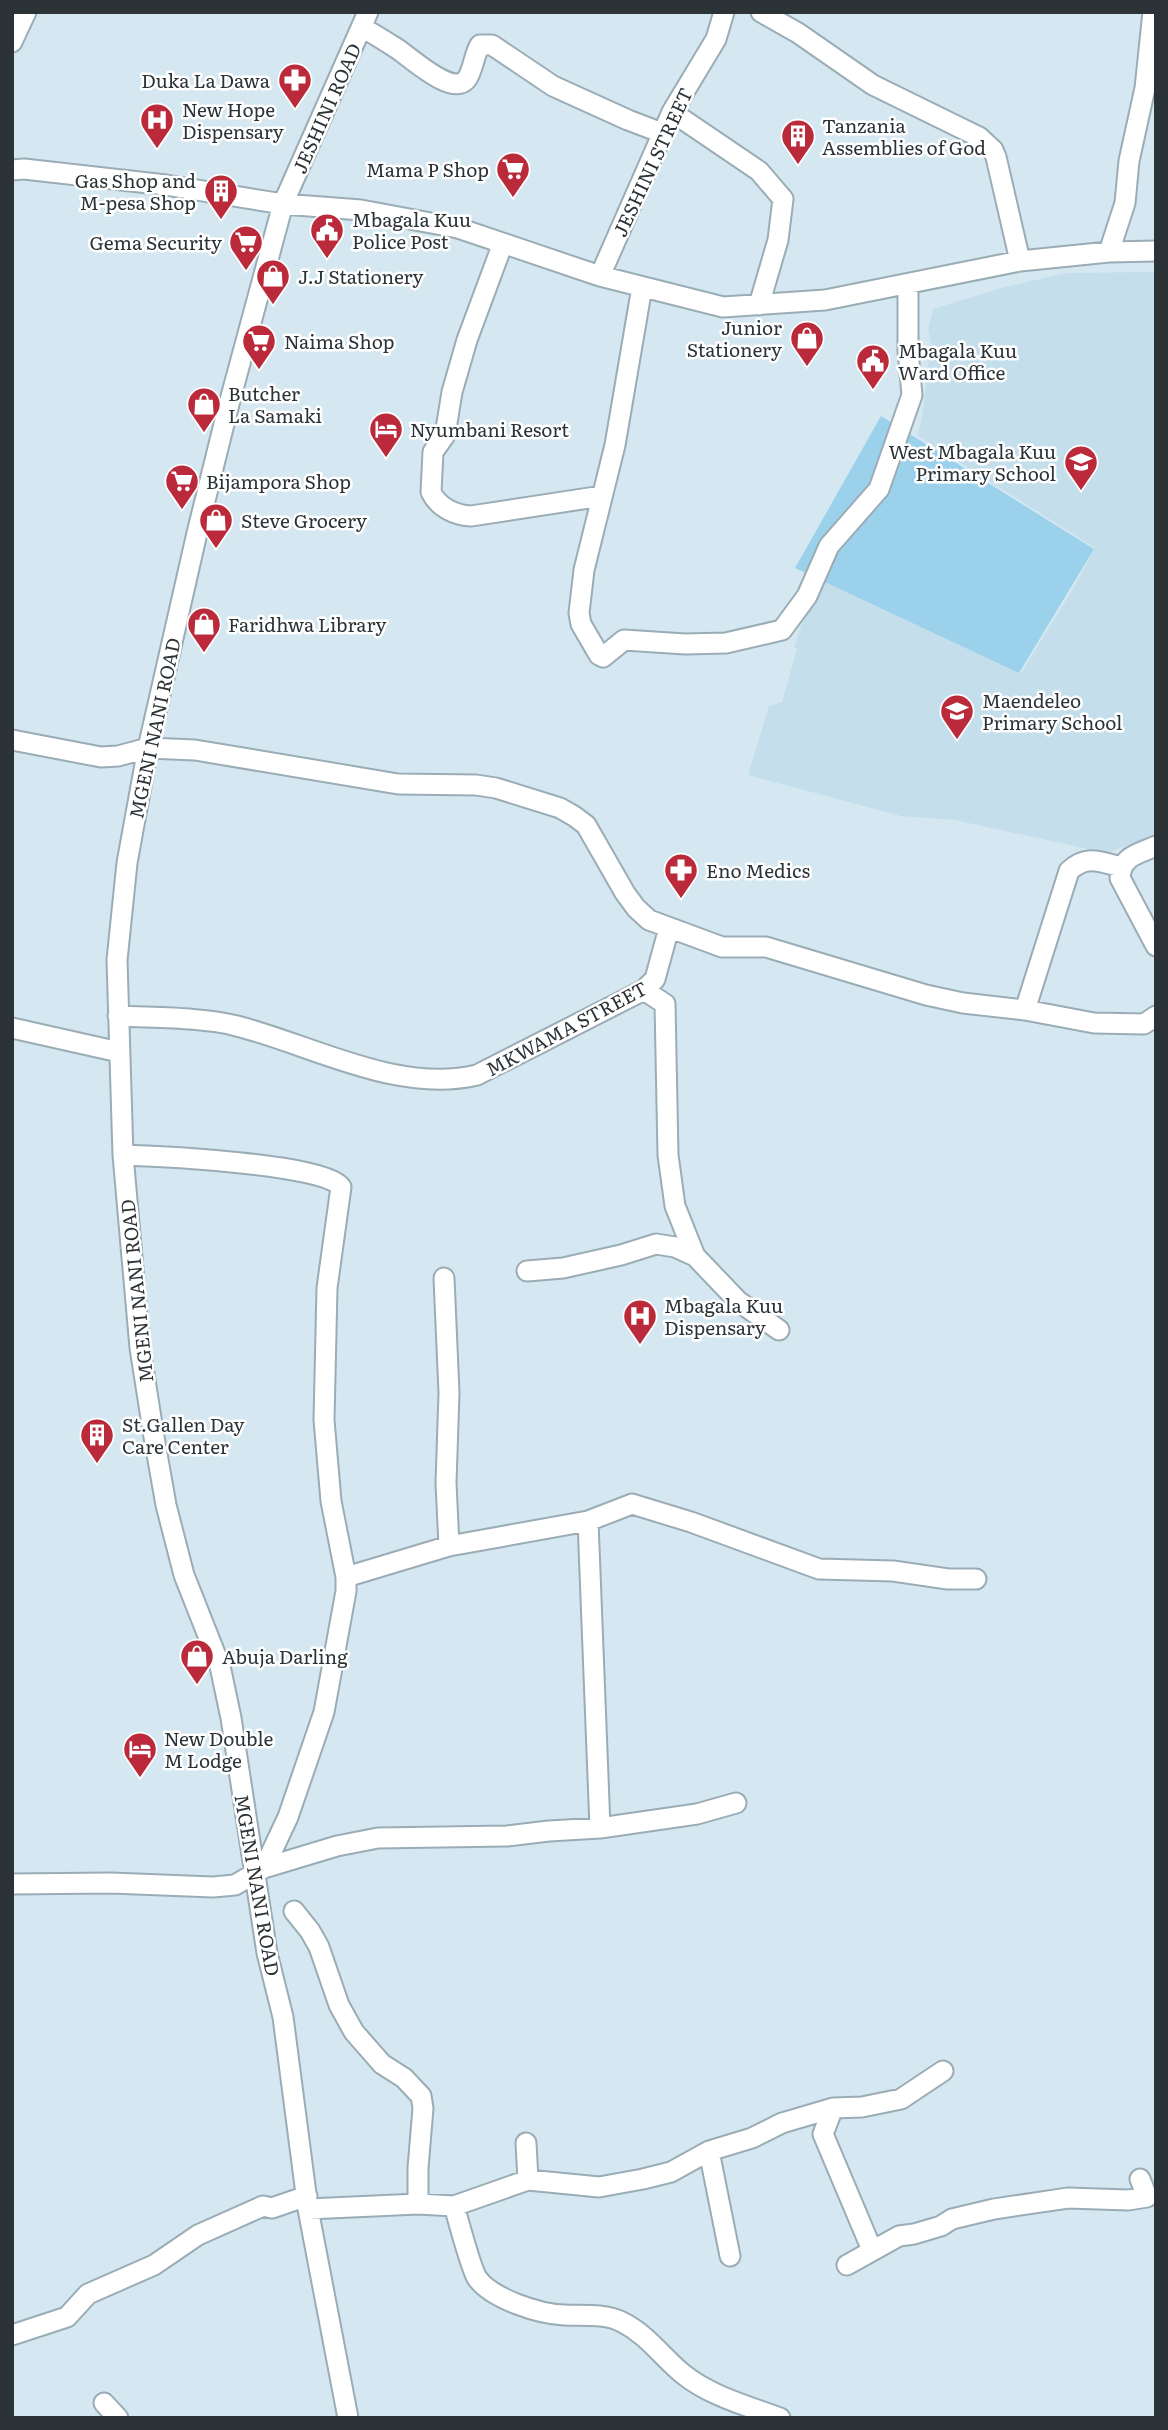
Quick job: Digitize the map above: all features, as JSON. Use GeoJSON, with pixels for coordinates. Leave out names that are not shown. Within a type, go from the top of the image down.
{"type":"FeatureCollection","features":[{"type":"Feature","properties":{"kind":"street"},"geometry":{"type":"LineString","coordinates":[[12,42],[26,12]]}},
{"type":"Feature","properties":{"kind":"street","name":"JESHINI STREET"},"geometry":{"type":"LineString","coordinates":[[600,276],[662,133],[716,39],[724,12]]}},
{"type":"Feature","properties":{"kind":"street"},"geometry":{"type":"LineString","coordinates":[[761,12],[798,33],[873,85],[979,137],[988,144],[996,157],[1020,261]]}},
{"type":"Feature","properties":{"kind":"street"},"geometry":{"type":"LineString","coordinates":[[1110,252],[1125,203],[1129,161],[1144,88],[1153,12]]}},
{"type":"Feature","properties":{"kind":"street"},"geometry":{"type":"LineString","coordinates":[[366,20],[396,47],[439,79],[459,84],[467,78],[480,45],[492,45],[553,86],[662,133]]}},
{"type":"Feature","properties":{"kind":"street","name":"JESHINI ROAD"},"geometry":{"type":"LineString","coordinates":[[284,204],[333,88],[366,20]]}},
{"type":"Feature","properties":{"kind":"street"},"geometry":{"type":"LineString","coordinates":[[672,113],[760,172],[783,199],[778,240],[759,305]]}},
{"type":"Feature","properties":{"kind":"street"},"geometry":{"type":"LineString","coordinates":[[12,170],[166,185],[284,204],[361,210],[458,228],[600,276],[723,307],[825,300],[1020,261],[1110,252],[1156,251]]}},
{"type":"Feature","properties":{"kind":"street","name":"MGENI NANI ROAD"},"geometry":{"type":"LineString","coordinates":[[284,204],[222,430],[148,748],[127,863],[117,960],[119,1052],[123,1155],[140,1348],[166,1505],[184,1575],[220,1666],[231,1718],[260,1872],[267,1952],[284,2017],[307,2203],[348,2418]]}},
{"type":"Feature","properties":{"kind":"street"},"geometry":{"type":"LineString","coordinates":[[503,243],[467,340],[452,391],[445,435],[433,452],[431,492],[437,503],[462,515],[471,516],[602,496]]}},
{"type":"Feature","properties":{"kind":"street"},"geometry":{"type":"LineString","coordinates":[[642,287],[615,445],[584,570],[579,613],[581,624],[600,656],[606,656],[619,642],[629,639],[685,644],[726,643],[782,630],[807,596],[829,547],[879,489],[912,395],[908,351],[908,284]]}},
{"type":"Feature","properties":{"kind":"street"},"geometry":{"type":"LineString","coordinates":[[12,740],[101,757],[118,756],[148,748],[195,750],[398,784],[476,785],[496,788],[560,808],[586,825],[625,893],[649,920],[722,947],[766,947],[926,995],[963,1003],[1025,1010],[1094,1023],[1144,1024],[1156,1016]]}},
{"type":"Feature","properties":{"kind":"street"},"geometry":{"type":"LineString","coordinates":[[1156,846],[1127,859],[1121,867],[1121,878],[1156,946]]}},
{"type":"Feature","properties":{"kind":"street"},"geometry":{"type":"LineString","coordinates":[[1025,1010],[1069,871],[1078,862],[1091,860],[1121,867]]}},
{"type":"Feature","properties":{"kind":"street","name":"MKWAMA STREET"},"geometry":{"type":"LineString","coordinates":[[118,1016],[220,1023],[302,1045],[376,1070],[420,1077],[466,1077],[477,1075],[644,990],[655,979],[669,928]]}},
{"type":"Feature","properties":{"kind":"street"},"geometry":{"type":"LineString","coordinates":[[644,990],[665,1004],[668,1155],[675,1206],[695,1256],[738,1301],[779,1330]]}},
{"type":"Feature","properties":{"kind":"street"},"geometry":{"type":"LineString","coordinates":[[12,1028],[119,1052]]}},
{"type":"Feature","properties":{"kind":"street"},"geometry":{"type":"LineString","coordinates":[[123,1155],[235,1161],[323,1177],[339,1184],[341,1191],[327,1288],[324,1420],[331,1501],[346,1577],[343,1614],[324,1712],[288,1817],[260,1872]]}},
{"type":"Feature","properties":{"kind":"street"},"geometry":{"type":"LineString","coordinates":[[527,1271],[563,1268],[656,1244],[675,1247],[695,1256]]}},
{"type":"Feature","properties":{"kind":"street"},"geometry":{"type":"LineString","coordinates":[[444,1278],[449,1393],[446,1483],[449,1546]]}},
{"type":"Feature","properties":{"kind":"street"},"geometry":{"type":"LineString","coordinates":[[346,1577],[449,1546],[589,1521],[632,1504],[691,1522],[819,1569],[893,1571],[976,1580]]}},
{"type":"Feature","properties":{"kind":"street"},"geometry":{"type":"LineString","coordinates":[[589,1521],[600,1828]]}},
{"type":"Feature","properties":{"kind":"street"},"geometry":{"type":"LineString","coordinates":[[12,1884],[235,1885],[260,1872],[337,1846],[378,1838],[507,1836],[549,1830],[600,1828],[697,1814],[736,1802]]}},
{"type":"Feature","properties":{"kind":"street"},"geometry":{"type":"LineString","coordinates":[[294,1911],[319,1947],[339,2005],[354,2032],[382,2064],[404,2078],[421,2096],[423,2108],[418,2204]]}},
{"type":"Feature","properties":{"kind":"street"},"geometry":{"type":"LineString","coordinates":[[12,2335],[67,2317],[88,2294],[154,2264],[198,2235],[263,2206],[271,2208],[307,2203],[454,2206],[528,2180],[599,2187],[671,2172],[709,2151],[751,2138],[782,2123],[833,2108],[862,2107],[901,2099],[943,2071]]}},
{"type":"Feature","properties":{"kind":"street"},"geometry":{"type":"LineString","coordinates":[[833,2108],[823,2134],[836,2171],[872,2250]]}},
{"type":"Feature","properties":{"kind":"street"},"geometry":{"type":"LineString","coordinates":[[526,2143],[528,2180]]}},
{"type":"Feature","properties":{"kind":"street"},"geometry":{"type":"LineString","coordinates":[[709,2151],[730,2256]]}},
{"type":"Feature","properties":{"kind":"street"},"geometry":{"type":"LineString","coordinates":[[847,2265],[899,2236],[914,2234],[941,2226],[952,2219],[994,2209],[1068,2198],[1128,2200],[1147,2197],[1140,2179]]}},
{"type":"Feature","properties":{"kind":"street"},"geometry":{"type":"LineString","coordinates":[[454,2206],[476,2276],[491,2290],[546,2314],[603,2316],[618,2320],[660,2350],[683,2374],[714,2393],[780,2418]]}},
{"type":"Feature","properties":{"kind":"street"},"geometry":{"type":"LineString","coordinates":[[104,2403],[118,2418]]}},
{"type":"Feature","properties":{"kind":"shaded area"},"geometry":{"type":"Polygon","coordinates":[[[1156,272],[1156,834],[1107,853],[955,820],[901,816],[748,775],[769,706],[782,702],[797,649],[794,647],[818,576],[1021,673],[1095,548],[918,436],[931,344],[928,329],[933,309],[1005,287],[1067,273],[1156,272]]]}},
{"type":"Feature","properties":{"kind":"shaded area"},"geometry":{"type":"Polygon","coordinates":[[[881,416],[1094,549],[1019,673],[795,568],[881,416]]]}},
{"type":"Feature","properties":{"kind":"place","name":"Duka La Dawa"},"geometry":{"type":"Point","coordinates":[295,110]}},
{"type":"Feature","properties":{"kind":"place","name":"New Hope Dispensary"},"geometry":{"type":"Point","coordinates":[157,150]}},
{"type":"Feature","properties":{"kind":"place","name":"Tanzania Assemblies of God"},"geometry":{"type":"Point","coordinates":[798,166]}},
{"type":"Feature","properties":{"kind":"place","name":"Mama P Shop"},"geometry":{"type":"Point","coordinates":[513,199]}},
{"type":"Feature","properties":{"kind":"place","name":"Gas Shop and M-pesa Shop"},"geometry":{"type":"Point","coordinates":[221,221]}},
{"type":"Feature","properties":{"kind":"place","name":"Mbagala Kuu Police Post"},"geometry":{"type":"Point","coordinates":[327,260]}},
{"type":"Feature","properties":{"kind":"place","name":"Gema Security"},"geometry":{"type":"Point","coordinates":[246,272]}},
{"type":"Feature","properties":{"kind":"place","name":"J.J Stationery"},"geometry":{"type":"Point","coordinates":[273,306]}},
{"type":"Feature","properties":{"kind":"place","name":"Junior Stationery"},"geometry":{"type":"Point","coordinates":[807,368]}},
{"type":"Feature","properties":{"kind":"place","name":"Naima Shop"},"geometry":{"type":"Point","coordinates":[259,371]}},
{"type":"Feature","properties":{"kind":"place","name":"Mbagala Kuu Ward Office"},"geometry":{"type":"Point","coordinates":[873,391]}},
{"type":"Feature","properties":{"kind":"place","name":"Butcher La Samaki"},"geometry":{"type":"Point","coordinates":[204,434]}},
{"type":"Feature","properties":{"kind":"place","name":"Nyumbani Resort"},"geometry":{"type":"Point","coordinates":[386,459]}},
{"type":"Feature","properties":{"kind":"place","name":"West Mbagala Kuu Primary School"},"geometry":{"type":"Point","coordinates":[1081,492]}},
{"type":"Feature","properties":{"kind":"place","name":"Bijampora Shop"},"geometry":{"type":"Point","coordinates":[182,511]}},
{"type":"Feature","properties":{"kind":"place","name":"Steve Grocery"},"geometry":{"type":"Point","coordinates":[216,550]}},
{"type":"Feature","properties":{"kind":"place","name":"Faridhwa Library"},"geometry":{"type":"Point","coordinates":[204,654]}},
{"type":"Feature","properties":{"kind":"place","name":"Maendeleo Primary School"},"geometry":{"type":"Point","coordinates":[957,741]}},
{"type":"Feature","properties":{"kind":"place","name":"Eno Medics"},"geometry":{"type":"Point","coordinates":[681,900]}},
{"type":"Feature","properties":{"kind":"place","name":"Mbagala Kuu Dispensary"},"geometry":{"type":"Point","coordinates":[640,1346]}},
{"type":"Feature","properties":{"kind":"place","name":"St.Gallen Day Care Center"},"geometry":{"type":"Point","coordinates":[97,1465]}},
{"type":"Feature","properties":{"kind":"place","name":"Abuja Darling"},"geometry":{"type":"Point","coordinates":[197,1686]}},
{"type":"Feature","properties":{"kind":"place","name":"New Double M Lodge"},"geometry":{"type":"Point","coordinates":[140,1779]}}]}
